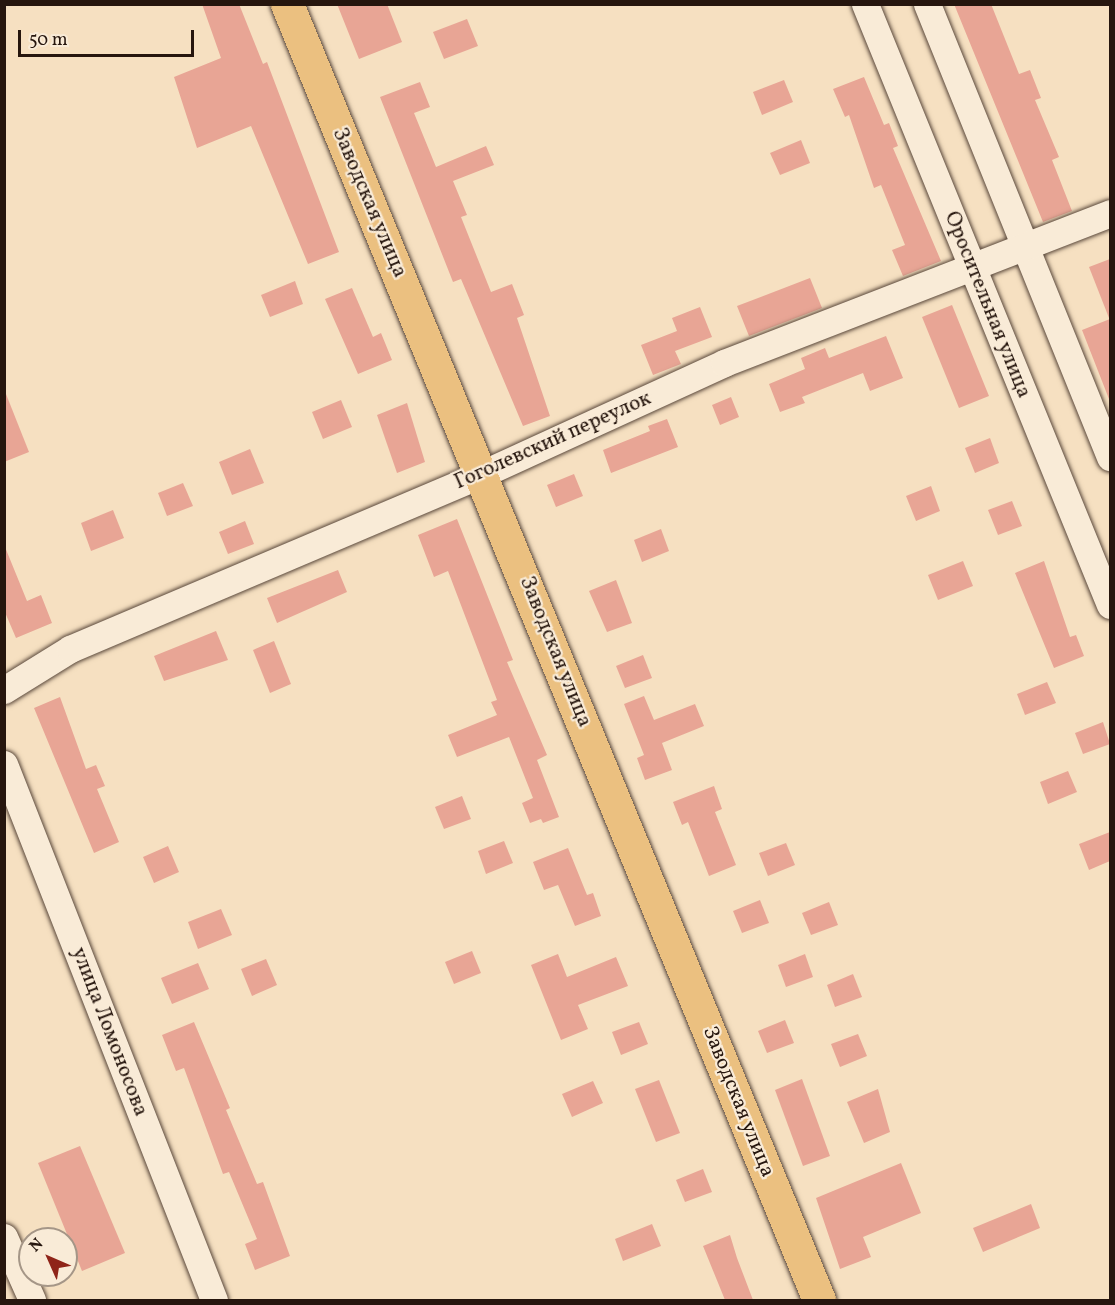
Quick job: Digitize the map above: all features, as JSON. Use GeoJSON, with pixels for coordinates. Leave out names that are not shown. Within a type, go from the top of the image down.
{"type":"FeatureCollection","features":[{"type":"Feature","properties":{"kind":"main road","name":"Заводская улица"},"geometry":{"type":"LineString","coordinates":[[287,4],[482,474],[819,1300]]}},
{"type":"Feature","properties":{"kind":"street","name":"Оросительная улица"},"geometry":{"type":"LineString","coordinates":[[865,4],[1110,605]]}},
{"type":"Feature","properties":{"kind":"street"},"geometry":{"type":"LineString","coordinates":[[927,4],[1110,458]]}},
{"type":"Feature","properties":{"kind":"street","name":"Гоголевский переулок"},"geometry":{"type":"LineString","coordinates":[[4,690],[70,649],[482,474],[724,363],[1110,213]]}},
{"type":"Feature","properties":{"kind":"street","name":"улица Ломоносова"},"geometry":{"type":"LineString","coordinates":[[4,765],[214,1300]]}},
{"type":"Feature","properties":{"kind":"street"},"geometry":{"type":"LineString","coordinates":[[4,1237],[32,1300]]}},
{"type":"Feature","properties":{"kind":"building"},"geometry":{"type":"Polygon","coordinates":[[[202,4],[239,4],[263,64],[267,62],[339,252],[308,264],[251,126],[197,148],[174,77],[221,58],[202,4]]]}},
{"type":"Feature","properties":{"kind":"building"},"geometry":{"type":"Polygon","coordinates":[[[337,4],[387,4],[402,42],[359,59],[337,4]]]}},
{"type":"Feature","properties":{"kind":"building"},"geometry":{"type":"Polygon","coordinates":[[[954,4],[991,4],[1019,74],[1030,70],[1041,98],[1035,100],[1059,157],[1052,160],[1072,211],[1043,222],[954,4]]]}},
{"type":"Feature","properties":{"kind":"building"},"geometry":{"type":"Polygon","coordinates":[[[467,19],[478,46],[444,59],[433,32],[467,19]]]}},
{"type":"Feature","properties":{"kind":"building"},"geometry":{"type":"Polygon","coordinates":[[[864,77],[884,125],[889,123],[898,146],[893,148],[941,261],[903,276],[892,250],[905,245],[881,185],[874,188],[849,115],[845,117],[833,89],[864,77]]]}},
{"type":"Feature","properties":{"kind":"building"},"geometry":{"type":"Polygon","coordinates":[[[784,80],[793,102],[762,115],[753,92],[784,80]]]}},
{"type":"Feature","properties":{"kind":"building"},"geometry":{"type":"Polygon","coordinates":[[[420,82],[430,107],[414,113],[436,167],[486,146],[494,165],[453,181],[467,215],[461,217],[491,292],[512,284],[524,315],[517,318],[550,416],[523,426],[461,279],[453,282],[380,97],[420,82]]]}},
{"type":"Feature","properties":{"kind":"building"},"geometry":{"type":"Polygon","coordinates":[[[801,140],[810,163],[780,175],[770,153],[801,140]]]}},
{"type":"Feature","properties":{"kind":"building"},"geometry":{"type":"Polygon","coordinates":[[[1110,259],[1110,318],[1109,318],[1089,267],[1110,259]]]}},
{"type":"Feature","properties":{"kind":"building"},"geometry":{"type":"Polygon","coordinates":[[[810,278],[822,308],[749,336],[737,306],[810,278]]]}},
{"type":"Feature","properties":{"kind":"building"},"geometry":{"type":"Polygon","coordinates":[[[295,281],[303,304],[270,317],[261,295],[295,281]]]}},
{"type":"Feature","properties":{"kind":"building"},"geometry":{"type":"Polygon","coordinates":[[[352,288],[373,337],[381,333],[392,360],[358,374],[325,299],[352,288]]]}},
{"type":"Feature","properties":{"kind":"building"},"geometry":{"type":"Polygon","coordinates":[[[952,305],[989,396],[959,408],[922,317],[952,305]]]}},
{"type":"Feature","properties":{"kind":"building"},"geometry":{"type":"Polygon","coordinates":[[[700,307],[712,337],[675,351],[681,364],[653,375],[641,345],[677,331],[672,318],[700,307]]]}},
{"type":"Feature","properties":{"kind":"building"},"geometry":{"type":"Polygon","coordinates":[[[1110,319],[1110,398],[1109,399],[1082,330],[1110,319]]]}},
{"type":"Feature","properties":{"kind":"building"},"geometry":{"type":"Polygon","coordinates":[[[886,336],[903,378],[870,391],[863,373],[802,397],[805,403],[780,412],[769,384],[805,369],[801,358],[825,348],[829,358],[886,336]]]}},
{"type":"Feature","properties":{"kind":"building"},"geometry":{"type":"Polygon","coordinates":[[[6,394],[29,452],[4,462],[4,395],[6,394]]]}},
{"type":"Feature","properties":{"kind":"building"},"geometry":{"type":"Polygon","coordinates":[[[731,397],[739,417],[720,425],[712,405],[731,397]]]}},
{"type":"Feature","properties":{"kind":"building"},"geometry":{"type":"Polygon","coordinates":[[[341,400],[352,427],[323,439],[312,412],[341,400]]]}},
{"type":"Feature","properties":{"kind":"building"},"geometry":{"type":"Polygon","coordinates":[[[407,403],[425,462],[397,473],[377,415],[407,403]]]}},
{"type":"Feature","properties":{"kind":"building"},"geometry":{"type":"Polygon","coordinates":[[[667,419],[678,447],[611,473],[603,450],[650,431],[648,426],[667,419]]]}},
{"type":"Feature","properties":{"kind":"building"},"geometry":{"type":"Polygon","coordinates":[[[990,438],[999,463],[975,473],[965,448],[990,438]]]}},
{"type":"Feature","properties":{"kind":"building"},"geometry":{"type":"Polygon","coordinates":[[[250,449],[264,483],[232,495],[219,462],[250,449]]]}},
{"type":"Feature","properties":{"kind":"building"},"geometry":{"type":"Polygon","coordinates":[[[574,474],[583,496],[556,507],[547,485],[574,474]]]}},
{"type":"Feature","properties":{"kind":"building"},"geometry":{"type":"Polygon","coordinates":[[[183,483],[193,506],[167,516],[158,493],[183,483]]]}},
{"type":"Feature","properties":{"kind":"building"},"geometry":{"type":"Polygon","coordinates":[[[931,486],[940,511],[916,521],[906,496],[931,486]]]}},
{"type":"Feature","properties":{"kind":"building"},"geometry":{"type":"Polygon","coordinates":[[[1012,501],[1022,526],[998,535],[988,510],[1012,501]]]}},
{"type":"Feature","properties":{"kind":"building"},"geometry":{"type":"Polygon","coordinates":[[[113,510],[124,538],[91,551],[81,523],[113,510]]]}},
{"type":"Feature","properties":{"kind":"building"},"geometry":{"type":"Polygon","coordinates":[[[457,519],[513,660],[507,662],[547,755],[537,760],[559,817],[543,823],[541,819],[530,823],[522,803],[533,798],[509,737],[457,757],[448,735],[497,715],[491,702],[497,700],[448,571],[434,577],[418,535],[457,519]]]}},
{"type":"Feature","properties":{"kind":"building"},"geometry":{"type":"Polygon","coordinates":[[[245,521],[254,544],[228,554],[219,532],[245,521]]]}},
{"type":"Feature","properties":{"kind":"building"},"geometry":{"type":"Polygon","coordinates":[[[661,529],[669,551],[642,562],[634,540],[661,529]]]}},
{"type":"Feature","properties":{"kind":"building"},"geometry":{"type":"Polygon","coordinates":[[[5,547],[27,601],[41,595],[52,623],[16,638],[4,610],[5,547]]]}},
{"type":"Feature","properties":{"kind":"building"},"geometry":{"type":"Polygon","coordinates":[[[963,561],[973,586],[938,600],[928,575],[963,561]]]}},
{"type":"Feature","properties":{"kind":"building"},"geometry":{"type":"Polygon","coordinates":[[[1044,561],[1070,637],[1076,635],[1084,656],[1054,668],[1015,573],[1044,561]]]}},
{"type":"Feature","properties":{"kind":"building"},"geometry":{"type":"Polygon","coordinates":[[[338,570],[347,592],[277,623],[267,598],[338,570]]]}},
{"type":"Feature","properties":{"kind":"building"},"geometry":{"type":"Polygon","coordinates":[[[616,580],[632,623],[607,632],[589,591],[616,580]]]}},
{"type":"Feature","properties":{"kind":"building"},"geometry":{"type":"Polygon","coordinates":[[[216,631],[228,660],[164,681],[154,656],[216,631]]]}},
{"type":"Feature","properties":{"kind":"building"},"geometry":{"type":"Polygon","coordinates":[[[274,641],[291,684],[270,693],[253,650],[274,641]]]}},
{"type":"Feature","properties":{"kind":"building"},"geometry":{"type":"Polygon","coordinates":[[[643,655],[652,678],[625,688],[616,666],[643,655]]]}},
{"type":"Feature","properties":{"kind":"building"},"geometry":{"type":"Polygon","coordinates":[[[1047,682],[1056,703],[1025,715],[1017,694],[1047,682]]]}},
{"type":"Feature","properties":{"kind":"building"},"geometry":{"type":"Polygon","coordinates":[[[644,696],[654,720],[695,704],[704,726],[662,743],[672,770],[645,780],[637,758],[644,755],[624,704],[644,696]]]}},
{"type":"Feature","properties":{"kind":"building"},"geometry":{"type":"Polygon","coordinates":[[[60,697],[86,769],[96,765],[105,786],[97,789],[119,842],[94,853],[34,708],[60,697]]]}},
{"type":"Feature","properties":{"kind":"building"},"geometry":{"type":"Polygon","coordinates":[[[1103,722],[1110,744],[1083,754],[1075,733],[1103,722]]]}},
{"type":"Feature","properties":{"kind":"building"},"geometry":{"type":"Polygon","coordinates":[[[1068,771],[1077,792],[1048,804],[1040,782],[1068,771]]]}},
{"type":"Feature","properties":{"kind":"building"},"geometry":{"type":"Polygon","coordinates":[[[714,786],[722,809],[715,812],[736,865],[709,876],[688,822],[682,825],[673,802],[714,786]]]}},
{"type":"Feature","properties":{"kind":"building"},"geometry":{"type":"Polygon","coordinates":[[[462,796],[471,819],[444,829],[435,807],[462,796]]]}},
{"type":"Feature","properties":{"kind":"building"},"geometry":{"type":"Polygon","coordinates":[[[1110,832],[1110,861],[1089,870],[1079,844],[1110,832]]]}},
{"type":"Feature","properties":{"kind":"building"},"geometry":{"type":"Polygon","coordinates":[[[504,841],[513,863],[486,874],[478,851],[504,841]]]}},
{"type":"Feature","properties":{"kind":"building"},"geometry":{"type":"Polygon","coordinates":[[[786,843],[795,865],[768,876],[759,853],[786,843]]]}},
{"type":"Feature","properties":{"kind":"building"},"geometry":{"type":"Polygon","coordinates":[[[168,846],[179,872],[154,883],[143,857],[168,846]]]}},
{"type":"Feature","properties":{"kind":"building"},"geometry":{"type":"Polygon","coordinates":[[[568,848],[587,895],[593,893],[601,916],[575,926],[558,885],[544,890],[533,862],[568,848]]]}},
{"type":"Feature","properties":{"kind":"building"},"geometry":{"type":"Polygon","coordinates":[[[760,900],[769,923],[742,933],[733,911],[760,900]]]}},
{"type":"Feature","properties":{"kind":"building"},"geometry":{"type":"Polygon","coordinates":[[[829,902],[838,925],[811,935],[802,913],[829,902]]]}},
{"type":"Feature","properties":{"kind":"building"},"geometry":{"type":"Polygon","coordinates":[[[221,909],[232,935],[198,949],[188,922],[221,909]]]}},
{"type":"Feature","properties":{"kind":"building"},"geometry":{"type":"Polygon","coordinates":[[[472,951],[481,973],[454,984],[445,962],[472,951]]]}},
{"type":"Feature","properties":{"kind":"building"},"geometry":{"type":"Polygon","coordinates":[[[558,954],[567,977],[616,957],[628,986],[578,1005],[588,1029],[561,1040],[531,965],[558,954]]]}},
{"type":"Feature","properties":{"kind":"building"},"geometry":{"type":"Polygon","coordinates":[[[805,954],[813,977],[786,987],[778,965],[805,954]]]}},
{"type":"Feature","properties":{"kind":"building"},"geometry":{"type":"Polygon","coordinates":[[[266,959],[277,985],[252,996],[241,969],[266,959]]]}},
{"type":"Feature","properties":{"kind":"building"},"geometry":{"type":"Polygon","coordinates":[[[198,963],[209,989],[172,1004],[161,978],[198,963]]]}},
{"type":"Feature","properties":{"kind":"building"},"geometry":{"type":"Polygon","coordinates":[[[853,974],[862,997],[835,1007],[827,985],[853,974]]]}},
{"type":"Feature","properties":{"kind":"building"},"geometry":{"type":"Polygon","coordinates":[[[785,1020],[794,1043],[767,1053],[758,1031],[785,1020]]]}},
{"type":"Feature","properties":{"kind":"building"},"geometry":{"type":"Polygon","coordinates":[[[194,1022],[230,1108],[226,1110],[257,1184],[263,1182],[290,1256],[255,1270],[245,1244],[257,1239],[229,1172],[223,1174],[184,1068],[176,1071],[162,1035],[194,1022]]]}},
{"type":"Feature","properties":{"kind":"building"},"geometry":{"type":"Polygon","coordinates":[[[639,1022],[648,1044],[621,1055],[612,1032],[639,1022]]]}},
{"type":"Feature","properties":{"kind":"building"},"geometry":{"type":"Polygon","coordinates":[[[858,1034],[867,1056],[840,1067],[831,1044],[858,1034]]]}},
{"type":"Feature","properties":{"kind":"building"},"geometry":{"type":"Polygon","coordinates":[[[802,1079],[830,1156],[803,1166],[775,1090],[802,1079]]]}},
{"type":"Feature","properties":{"kind":"building"},"geometry":{"type":"Polygon","coordinates":[[[659,1080],[680,1133],[656,1142],[635,1089],[659,1080]]]}},
{"type":"Feature","properties":{"kind":"building"},"geometry":{"type":"Polygon","coordinates":[[[593,1081],[603,1103],[572,1117],[562,1094],[593,1081]]]}},
{"type":"Feature","properties":{"kind":"building"},"geometry":{"type":"Polygon","coordinates":[[[878,1089],[890,1132],[864,1143],[847,1102],[878,1089]]]}},
{"type":"Feature","properties":{"kind":"building"},"geometry":{"type":"Polygon","coordinates":[[[80,1146],[125,1253],[82,1271],[78,1261],[78,1227],[64,1227],[38,1163],[80,1146]]]}},
{"type":"Feature","properties":{"kind":"building"},"geometry":{"type":"Polygon","coordinates":[[[901,1163],[921,1213],[863,1237],[871,1257],[840,1269],[816,1198],[901,1163]]]}},
{"type":"Feature","properties":{"kind":"building"},"geometry":{"type":"Polygon","coordinates":[[[703,1169],[712,1192],[685,1202],[676,1180],[703,1169]]]}},
{"type":"Feature","properties":{"kind":"building"},"geometry":{"type":"Polygon","coordinates":[[[1031,1204],[1040,1228],[983,1252],[973,1228],[1031,1204]]]}},
{"type":"Feature","properties":{"kind":"building"},"geometry":{"type":"Polygon","coordinates":[[[652,1224],[661,1246],[623,1261],[615,1239],[652,1224]]]}},
{"type":"Feature","properties":{"kind":"building"},"geometry":{"type":"Polygon","coordinates":[[[730,1235],[753,1300],[725,1300],[703,1246],[730,1235]]]}}]}
